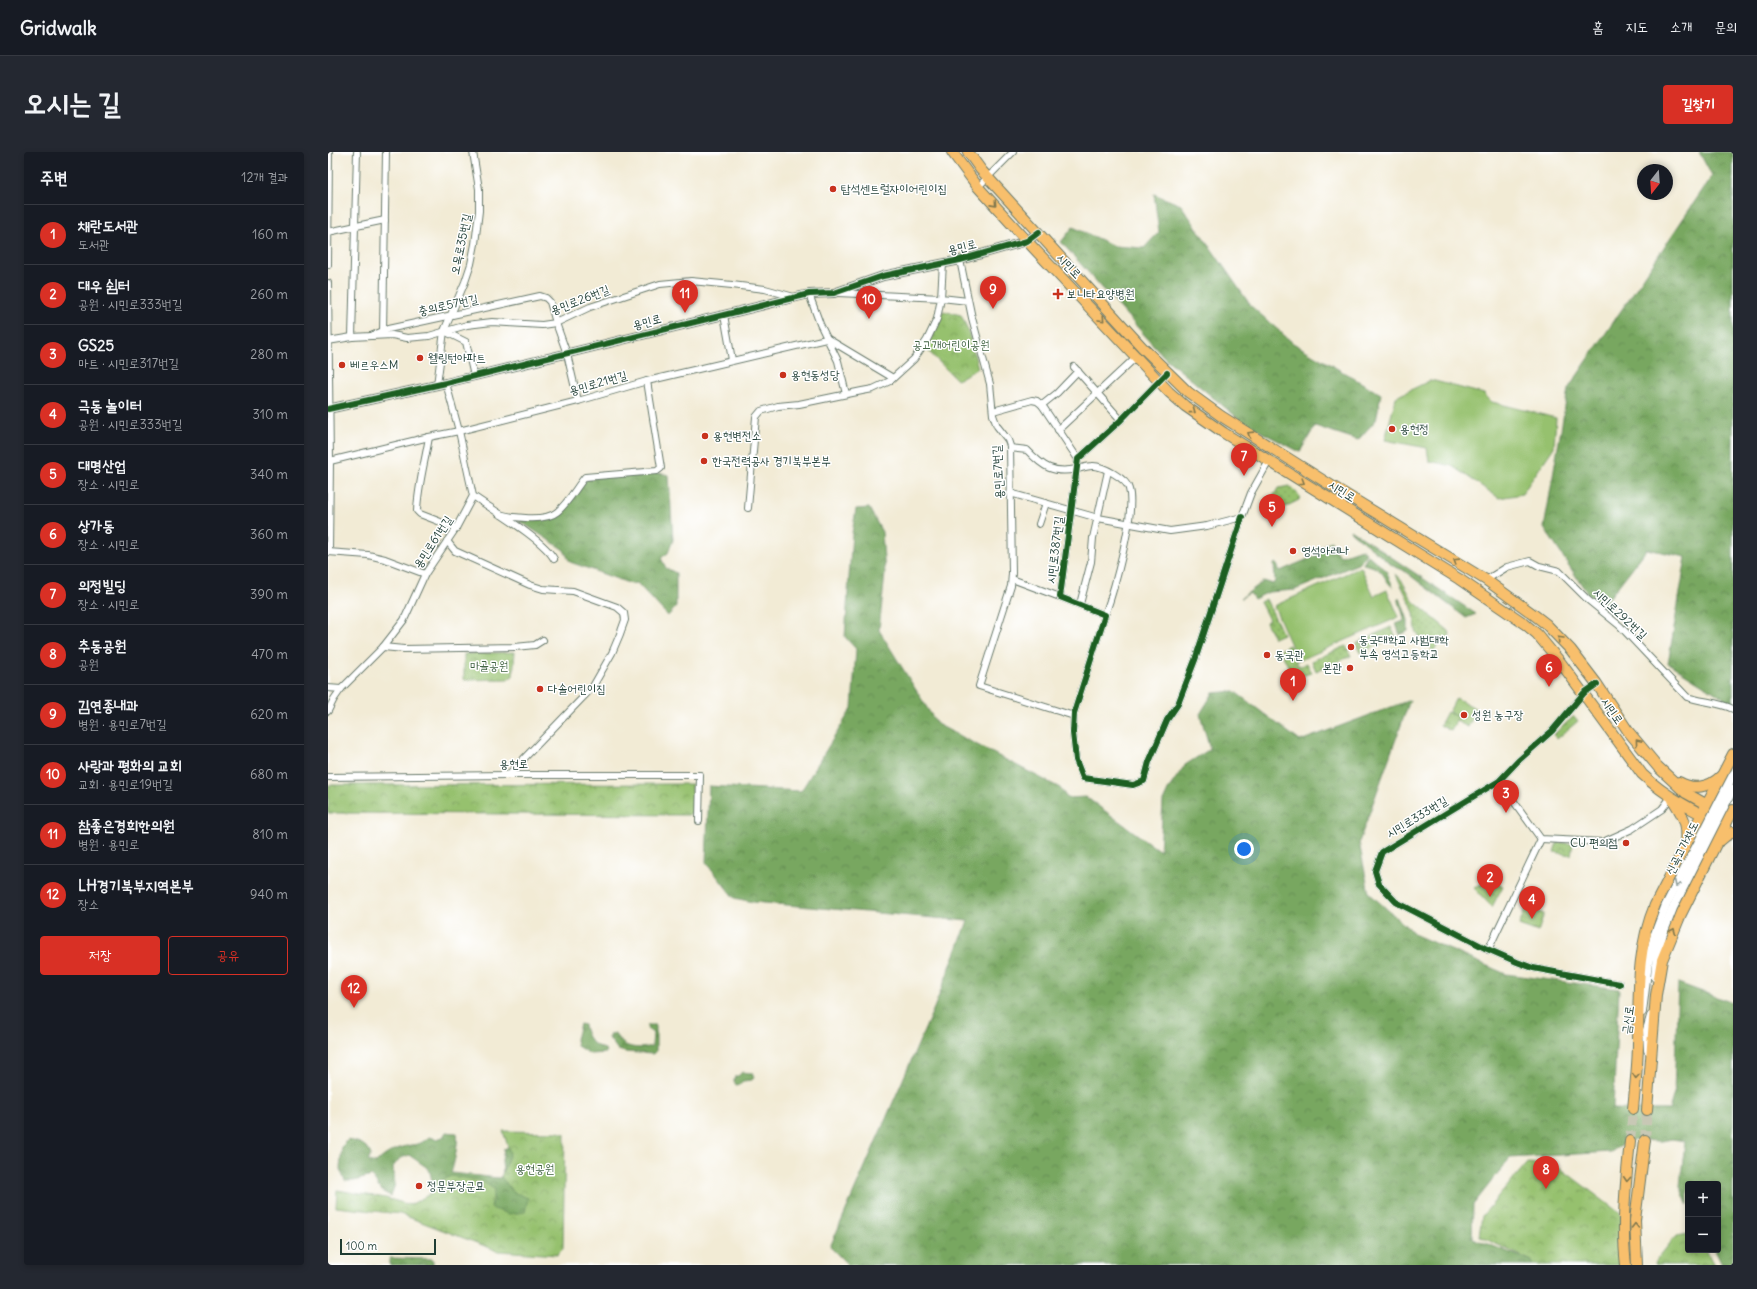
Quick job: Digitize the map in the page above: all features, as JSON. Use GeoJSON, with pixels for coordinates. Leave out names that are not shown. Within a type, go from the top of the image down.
{"type":"FeatureCollection","features":[{"type":"Feature","properties":{"kind":"main road","name":"시민로"},"geometry":{"type":"LineString","coordinates":[[952,152],[978,187],[1027,241],[1159,382],[1180,401],[1205,420],[1269,462],[1459,579],[1512,614],[1537,634],[1548,647],[1584,693],[1637,768],[1653,784],[1671,797],[1702,815],[1731,822]]}},
{"type":"Feature","properties":{"kind":"main road","name":"시민로"},"geometry":{"type":"LineString","coordinates":[[968,152],[988,178],[1167,373],[1188,392],[1221,416],[1486,580],[1546,624],[1571,650],[1628,731],[1663,772],[1686,793],[1707,805],[1731,822]]}},
{"type":"Feature","properties":{"kind":"main road"},"geometry":{"type":"LineString","coordinates":[[1638,1043],[1638,984],[1644,936],[1655,906],[1707,805],[1729,772],[1733,754]]}},
{"type":"Feature","properties":{"kind":"main road"},"geometry":{"type":"LineString","coordinates":[[1663,772],[1684,785],[1692,788],[1714,782],[1729,772]]}},
{"type":"Feature","properties":{"kind":"main road"},"geometry":{"type":"LineString","coordinates":[[1671,797],[1685,821],[1687,832],[1685,849]]}},
{"type":"Feature","properties":{"kind":"main road"},"geometry":{"type":"LineString","coordinates":[[1649,1080],[1656,995],[1662,960],[1674,928],[1705,865],[1720,842],[1726,836],[1731,822]]}},
{"type":"Feature","properties":{"kind":"main road","name":"금신로"},"geometry":{"type":"LineString","coordinates":[[1633,1109],[1638,1043]]}},
{"type":"Feature","properties":{"kind":"main road","name":"금신로"},"geometry":{"type":"LineString","coordinates":[[1647,1110],[1649,1080]]}},
{"type":"Feature","properties":{"kind":"main road"},"geometry":{"type":"LineString","coordinates":[[1637,1265],[1635,1220],[1646,1140]]}},
{"type":"Feature","properties":{"kind":"main road"},"geometry":{"type":"LineString","coordinates":[[1626,1265],[1624,1249],[1625,1203],[1630,1141]]}},
{"type":"Feature","properties":{"kind":"street"},"geometry":{"type":"LineString","coordinates":[[328,265],[330,152]]}},
{"type":"Feature","properties":{"kind":"street"},"geometry":{"type":"LineString","coordinates":[[352,337],[357,152]]}},
{"type":"Feature","properties":{"kind":"street"},"geometry":{"type":"LineString","coordinates":[[383,333],[386,152]]}},
{"type":"Feature","properties":{"kind":"street","name":"오목로35번길"},"geometry":{"type":"LineString","coordinates":[[437,385],[444,331],[465,282],[475,244],[479,211],[479,189],[473,152]]}},
{"type":"Feature","properties":{"kind":"street"},"geometry":{"type":"LineString","coordinates":[[978,187],[1013,152]]}},
{"type":"Feature","properties":{"kind":"street"},"geometry":{"type":"LineString","coordinates":[[328,232],[385,220]]}},
{"type":"Feature","properties":{"kind":"street","name":"용민로"},"geometry":{"type":"LineString","coordinates":[[329,409],[446,383],[809,294],[834,293],[883,276],[960,260],[1027,241],[1039,232]]}},
{"type":"Feature","properties":{"kind":"street","name":"용민로7번길"},"geometry":{"type":"LineString","coordinates":[[960,260],[968,301],[987,370],[993,411],[997,426],[1008,440],[1010,448],[1012,579],[979,686],[1074,716]]}},
{"type":"Feature","properties":{"kind":"street"},"geometry":{"type":"LineString","coordinates":[[748,508],[756,417],[761,411],[778,406],[799,404],[873,389],[893,378],[914,359],[927,340],[937,319],[941,298],[943,263]]}},
{"type":"Feature","properties":{"kind":"street","name":"용민로26번길"},"geometry":{"type":"LineString","coordinates":[[383,333],[407,338],[429,336],[467,325],[492,322],[542,325],[556,323],[590,307],[660,284],[691,281],[765,289],[796,297]]}},
{"type":"Feature","properties":{"kind":"street"},"geometry":{"type":"LineString","coordinates":[[328,283],[330,461],[328,552],[368,555],[385,559],[425,574]]}},
{"type":"Feature","properties":{"kind":"street"},"geometry":{"type":"LineString","coordinates":[[834,293],[941,298],[968,301]]}},
{"type":"Feature","properties":{"kind":"street"},"geometry":{"type":"LineString","coordinates":[[809,294],[826,339],[838,361],[846,394]]}},
{"type":"Feature","properties":{"kind":"street","name":"충의로57번길"},"geometry":{"type":"LineString","coordinates":[[328,341],[352,337],[371,336],[450,316],[540,296],[546,298],[550,302],[567,354],[578,401]]}},
{"type":"Feature","properties":{"kind":"street"},"geometry":{"type":"LineString","coordinates":[[724,315],[732,360]]}},
{"type":"Feature","properties":{"kind":"street"},"geometry":{"type":"LineString","coordinates":[[444,331],[466,342],[474,376]]}},
{"type":"Feature","properties":{"kind":"street"},"geometry":{"type":"LineString","coordinates":[[826,339],[893,378]]}},
{"type":"Feature","properties":{"kind":"street","name":"용민로21번길"},"geometry":{"type":"LineString","coordinates":[[330,461],[578,401],[647,380],[694,371],[732,360],[826,339]]}},
{"type":"Feature","properties":{"kind":"street"},"geometry":{"type":"LineString","coordinates":[[1058,430],[1136,357]]}},
{"type":"Feature","properties":{"kind":"street"},"geometry":{"type":"LineString","coordinates":[[1042,404],[1057,393],[1076,369],[1121,420]]}},
{"type":"Feature","properties":{"kind":"street"},"geometry":{"type":"LineString","coordinates":[[993,411],[1032,400],[1037,401],[1042,404],[1078,459],[1121,420],[1167,373]]}},
{"type":"Feature","properties":{"kind":"street"},"geometry":{"type":"LineString","coordinates":[[499,514],[519,518],[550,516],[558,511],[585,477],[657,471],[661,468],[647,380]]}},
{"type":"Feature","properties":{"kind":"street"},"geometry":{"type":"LineString","coordinates":[[446,383],[459,431],[473,496],[550,552],[554,559]]}},
{"type":"Feature","properties":{"kind":"street"},"geometry":{"type":"LineString","coordinates":[[429,437],[424,470],[418,489],[417,511],[420,514],[456,528]]}},
{"type":"Feature","properties":{"kind":"street"},"geometry":{"type":"LineString","coordinates":[[1010,448],[1027,450],[1041,464],[1054,470],[1077,469],[1092,466],[1108,471],[1123,480],[1129,487],[1131,499],[1128,524],[1114,588],[1074,716],[1073,733],[1076,760],[1083,778],[1134,785],[1144,781],[1167,720],[1178,704],[1195,660],[1251,493],[1269,462]]}},
{"type":"Feature","properties":{"kind":"street","name":"시민로387번길"},"geometry":{"type":"LineString","coordinates":[[1078,459],[1060,596],[1105,615]]}},
{"type":"Feature","properties":{"kind":"street"},"geometry":{"type":"LineString","coordinates":[[1080,604],[1091,562],[1091,548],[1108,471]]}},
{"type":"Feature","properties":{"kind":"street"},"geometry":{"type":"LineString","coordinates":[[1010,493],[1098,518],[1174,531],[1231,521],[1242,517]]}},
{"type":"Feature","properties":{"kind":"street","name":"용민로61번길"},"geometry":{"type":"LineString","coordinates":[[328,712],[341,689],[383,647],[404,620],[425,574],[456,528],[473,496]]}},
{"type":"Feature","properties":{"kind":"street"},"geometry":{"type":"LineString","coordinates":[[1039,524],[1046,503]]}},
{"type":"Feature","properties":{"kind":"street"},"geometry":{"type":"LineString","coordinates":[[446,541],[455,551],[530,585],[543,589],[573,590],[618,607],[624,613],[625,620],[612,653],[592,688],[508,775]]}},
{"type":"Feature","properties":{"kind":"street","name":"시민로292번길"},"geometry":{"type":"LineString","coordinates":[[1486,580],[1507,568],[1530,561],[1539,566],[1559,572],[1588,600],[1620,626],[1687,697],[1702,702],[1725,705],[1733,709]]}},
{"type":"Feature","properties":{"kind":"street"},"geometry":{"type":"LineString","coordinates":[[1012,579],[1060,596]]}},
{"type":"Feature","properties":{"kind":"street"},"geometry":{"type":"LineString","coordinates":[[383,647],[404,649],[515,646],[535,645],[543,640]]}},
{"type":"Feature","properties":{"kind":"street","name":"시민로333번길"},"geometry":{"type":"LineString","coordinates":[[1596,684],[1584,693],[1552,731],[1518,761],[1499,781],[1382,852],[1375,871],[1379,884],[1396,902],[1488,950],[1533,968],[1620,984]]}},
{"type":"Feature","properties":{"kind":"street"},"geometry":{"type":"LineString","coordinates":[[328,688],[341,689]]}},
{"type":"Feature","properties":{"kind":"street","name":"신곡고가차도"},"geometry":{"type":"LineString","coordinates":[[1658,935],[1666,905],[1729,772]]}},
{"type":"Feature","properties":{"kind":"street","name":"용현로"},"geometry":{"type":"LineString","coordinates":[[328,777],[700,775],[699,821]]}},
{"type":"Feature","properties":{"kind":"street"},"geometry":{"type":"LineString","coordinates":[[1499,781],[1541,839]]}},
{"type":"Feature","properties":{"kind":"street","name":"신곡고가차도"},"geometry":{"type":"LineString","coordinates":[[1658,935],[1733,789]]}},
{"type":"Feature","properties":{"kind":"street"},"geometry":{"type":"LineString","coordinates":[[1541,839],[1603,842],[1632,829],[1662,809],[1671,797]]}},
{"type":"Feature","properties":{"kind":"street"},"geometry":{"type":"LineString","coordinates":[[1488,950],[1541,839]]}},
{"type":"Feature","properties":{"kind":"street","name":"금신로"},"geometry":{"type":"LineString","coordinates":[[1638,1043],[1648,963],[1658,935]]}},
{"type":"Feature","properties":{"kind":"street","name":"금신로"},"geometry":{"type":"LineString","coordinates":[[1649,1080],[1647,1030],[1654,1004],[1658,935]]}},
{"type":"Feature","properties":{"kind":"green space"},"geometry":{"type":"Polygon","coordinates":[[[1699,152],[1733,152],[1733,704],[1668,663],[1686,557],[1647,549],[1599,611],[1544,528],[1568,389],[1712,176],[1699,152]]]}},
{"type":"Feature","properties":{"kind":"green space"},"geometry":{"type":"Polygon","coordinates":[[[1154,194],[1181,205],[1251,306],[1293,343],[1381,394],[1376,420],[1358,440],[1315,426],[1300,452],[1244,423],[1165,358],[1061,242],[1073,227],[1114,246],[1144,248],[1159,232],[1154,194]]]}},
{"type":"Feature","properties":{"kind":"green space","name":"공고개어린이공원"},"geometry":{"type":"Polygon","coordinates":[[[943,311],[961,315],[968,330],[978,368],[957,380],[926,349],[943,311]]]}},
{"type":"Feature","properties":{"kind":"green space"},"geometry":{"type":"Polygon","coordinates":[[[1431,380],[1484,394],[1492,402],[1556,418],[1554,447],[1522,494],[1499,498],[1452,466],[1429,461],[1427,448],[1385,440],[1396,397],[1431,380]]]}},
{"type":"Feature","properties":{"kind":"green space"},"geometry":{"type":"Polygon","coordinates":[[[653,472],[669,475],[673,540],[668,553],[661,558],[666,568],[676,573],[676,607],[668,616],[637,583],[631,584],[570,562],[564,550],[518,520],[559,517],[587,478],[653,472]]]}},
{"type":"Feature","properties":{"kind":"green space"},"geometry":{"type":"Polygon","coordinates":[[[1290,486],[1300,496],[1299,500],[1285,507],[1281,511],[1278,508],[1268,511],[1266,509],[1278,488],[1290,486]]]}},
{"type":"Feature","properties":{"kind":"green space"},"geometry":{"type":"Polygon","coordinates":[[[869,508],[882,532],[885,574],[879,630],[937,724],[1060,788],[1067,798],[1086,797],[1160,851],[1163,801],[1169,788],[1185,765],[1210,749],[1200,714],[1213,693],[1234,691],[1300,741],[1410,700],[1359,842],[1369,893],[1416,935],[1506,974],[1619,989],[1613,1109],[1669,1110],[1674,1093],[1678,983],[1733,1003],[1733,1265],[1722,1265],[1716,1253],[1721,1253],[1721,1181],[1685,1181],[1685,1198],[1680,1186],[1685,1141],[1672,1139],[1662,1141],[1628,1140],[1611,1152],[1510,1158],[1473,1205],[1472,1238],[1532,1261],[1532,1265],[848,1265],[830,1247],[934,1008],[968,921],[753,902],[734,898],[706,862],[709,786],[801,791],[852,708],[856,649],[845,637],[852,533],[856,509],[869,508]]]}},
{"type":"Feature","properties":{"kind":"green space"},"geometry":{"type":"Polygon","coordinates":[[[1351,530],[1476,614],[1466,618],[1403,570],[1393,566],[1351,532],[1351,530]]]}},
{"type":"Feature","properties":{"kind":"green space"},"geometry":{"type":"Polygon","coordinates":[[[1331,541],[1333,549],[1341,556],[1361,549],[1366,553],[1360,563],[1295,590],[1269,592],[1254,599],[1250,593],[1241,598],[1264,581],[1273,584],[1275,581],[1274,564],[1276,563],[1280,571],[1320,554],[1318,551],[1320,547],[1331,541]]]}},
{"type":"Feature","properties":{"kind":"green space"},"geometry":{"type":"Polygon","coordinates":[[[1368,555],[1386,570],[1393,587],[1389,584],[1382,573],[1371,566],[1363,564],[1368,555]]]}},
{"type":"Feature","properties":{"kind":"green space"},"geometry":{"type":"Polygon","coordinates":[[[1361,567],[1374,596],[1387,590],[1399,617],[1298,661],[1274,606],[1361,567]]]}},
{"type":"Feature","properties":{"kind":"green space"},"geometry":{"type":"Polygon","coordinates":[[[1395,573],[1401,579],[1413,601],[1449,631],[1450,635],[1438,645],[1433,652],[1425,638],[1422,640],[1416,631],[1414,613],[1395,573]]]}},
{"type":"Feature","properties":{"kind":"green space"},"geometry":{"type":"Polygon","coordinates":[[[1399,598],[1408,620],[1408,631],[1400,635],[1396,624],[1404,621],[1399,598]]]}},
{"type":"Feature","properties":{"kind":"green space"},"geometry":{"type":"Polygon","coordinates":[[[1266,599],[1283,634],[1274,638],[1266,622],[1269,620],[1260,602],[1266,599]]]}},
{"type":"Feature","properties":{"kind":"green space"},"geometry":{"type":"Polygon","coordinates":[[[1391,627],[1396,637],[1360,653],[1356,644],[1361,641],[1363,648],[1365,647],[1362,640],[1391,627]]]}},
{"type":"Feature","properties":{"kind":"green space"},"geometry":{"type":"Polygon","coordinates":[[[1289,645],[1298,665],[1301,666],[1307,663],[1312,673],[1301,676],[1291,672],[1280,650],[1289,645]]]}},
{"type":"Feature","properties":{"kind":"green space"},"geometry":{"type":"Polygon","coordinates":[[[1346,646],[1351,656],[1316,671],[1312,661],[1346,646]]]}},
{"type":"Feature","properties":{"kind":"green space","name":"마골공원"},"geometry":{"type":"Polygon","coordinates":[[[515,652],[513,676],[508,679],[464,680],[464,654],[515,652]]]}},
{"type":"Feature","properties":{"kind":"green space","name":"성원 농구장"},"geometry":{"type":"Polygon","coordinates":[[[1456,698],[1477,709],[1468,727],[1456,721],[1458,717],[1449,712],[1456,698]]]}},
{"type":"Feature","properties":{"kind":"green space"},"geometry":{"type":"Polygon","coordinates":[[[1447,712],[1458,717],[1451,731],[1440,725],[1447,712]]]}},
{"type":"Feature","properties":{"kind":"green space"},"geometry":{"type":"Polygon","coordinates":[[[1574,716],[1578,721],[1557,739],[1553,735],[1574,716]]]}},
{"type":"Feature","properties":{"kind":"green space"},"geometry":{"type":"Polygon","coordinates":[[[692,784],[693,811],[689,815],[328,813],[328,785],[692,784]]]}},
{"type":"Feature","properties":{"kind":"green space"},"geometry":{"type":"Polygon","coordinates":[[[1557,842],[1573,844],[1571,855],[1554,852],[1557,842]]]}},
{"type":"Feature","properties":{"kind":"green space"},"geometry":{"type":"Polygon","coordinates":[[[1490,879],[1503,886],[1492,907],[1474,888],[1490,879]]]}},
{"type":"Feature","properties":{"kind":"green space"},"geometry":{"type":"Polygon","coordinates":[[[1526,907],[1544,914],[1538,932],[1519,925],[1526,907]]]}},
{"type":"Feature","properties":{"kind":"green space"},"geometry":{"type":"Polygon","coordinates":[[[580,1024],[584,1025],[588,1038],[597,1046],[605,1049],[606,1053],[590,1054],[577,1046],[576,1039],[580,1024]]]}},
{"type":"Feature","properties":{"kind":"green space"},"geometry":{"type":"Polygon","coordinates":[[[648,1025],[656,1025],[656,1052],[652,1054],[618,1050],[609,1038],[611,1034],[615,1033],[621,1042],[630,1047],[641,1048],[652,1046],[653,1033],[647,1029],[648,1025]]]}},
{"type":"Feature","properties":{"kind":"green space"},"geometry":{"type":"Polygon","coordinates":[[[742,1072],[752,1073],[754,1078],[736,1085],[734,1081],[735,1076],[738,1076],[742,1072]]]}},
{"type":"Feature","properties":{"kind":"green space","name":"용현공원"},"geometry":{"type":"Polygon","coordinates":[[[503,1131],[558,1132],[565,1134],[563,1249],[557,1255],[498,1251],[400,1214],[336,1207],[337,1190],[386,1198],[410,1205],[430,1194],[436,1183],[451,1176],[480,1180],[494,1189],[491,1208],[509,1214],[525,1212],[528,1198],[513,1192],[501,1177],[510,1153],[503,1131]]]}},
{"type":"Feature","properties":{"kind":"green space"},"geometry":{"type":"Polygon","coordinates":[[[446,1132],[457,1133],[456,1153],[451,1173],[499,1178],[503,1174],[502,1160],[504,1149],[515,1144],[536,1157],[523,1232],[436,1195],[429,1169],[409,1155],[399,1159],[393,1167],[395,1184],[391,1196],[381,1191],[372,1176],[354,1181],[345,1181],[340,1169],[342,1146],[348,1140],[365,1146],[371,1155],[368,1161],[376,1163],[385,1155],[395,1150],[419,1144],[429,1137],[436,1139],[443,1137],[446,1132]]]}},
{"type":"Feature","properties":{"kind":"green space"},"geometry":{"type":"Polygon","coordinates":[[[1527,1163],[1555,1164],[1621,1214],[1623,1265],[1532,1265],[1532,1261],[1479,1236],[1482,1216],[1527,1163]]]}},
{"type":"Feature","properties":{"kind":"green space"},"geometry":{"type":"Polygon","coordinates":[[[1685,1234],[1685,1253],[1708,1253],[1714,1265],[1655,1265],[1654,1263],[1676,1236],[1685,1234]]]}},
{"type":"Feature","properties":{"kind":"green space"},"geometry":{"type":"Polygon","coordinates":[[[390,1258],[433,1259],[433,1265],[390,1265],[390,1258]]]}},
{"type":"Feature","properties":{"kind":"tunnel"},"geometry":{"type":"LineString","coordinates":[[1630,1141],[1633,1109]]}},
{"type":"Feature","properties":{"kind":"tunnel"},"geometry":{"type":"LineString","coordinates":[[1645,1140],[1647,1110]]}},
{"type":"Feature","properties":{"kind":"cycle path"},"geometry":{"type":"LineString","coordinates":[[328,409],[446,383],[809,294],[834,293],[883,276],[960,260],[1027,241],[1039,232]]}},
{"type":"Feature","properties":{"kind":"cycle path"},"geometry":{"type":"LineString","coordinates":[[1167,373],[1121,420],[1078,459],[1060,597],[1105,615],[1074,713],[1073,733],[1076,760],[1083,778],[1133,785],[1144,781],[1149,762],[1167,720],[1178,704],[1195,660],[1242,517]]}},
{"type":"Feature","properties":{"kind":"cycle path"},"geometry":{"type":"LineString","coordinates":[[1597,684],[1584,693],[1552,731],[1518,761],[1499,781],[1382,852],[1375,871],[1379,884],[1396,902],[1485,948],[1533,968],[1620,984]]}},
{"type":"Feature","properties":{"kind":"place","name":"탑석센트럴자이어린이집"},"geometry":{"type":"Point","coordinates":[833,189]}},
{"type":"Feature","properties":{"kind":"place","name":"보니타요양병원"},"geometry":{"type":"Point","coordinates":[1058,294]}},
{"type":"Feature","properties":{"kind":"place","name":"김연종내과"},"geometry":{"type":"Point","coordinates":[993,309]}},
{"type":"Feature","properties":{"kind":"place","name":"참좋은경희한의원"},"geometry":{"type":"Point","coordinates":[685,313]}},
{"type":"Feature","properties":{"kind":"place","name":"사랑과 평화의 교회"},"geometry":{"type":"Point","coordinates":[869,319]}},
{"type":"Feature","properties":{"kind":"place","name":"웰링턴아파트"},"geometry":{"type":"Point","coordinates":[420,358]}},
{"type":"Feature","properties":{"kind":"place","name":"베르우스M"},"geometry":{"type":"Point","coordinates":[342,365]}},
{"type":"Feature","properties":{"kind":"place","name":"용현동성당"},"geometry":{"type":"Point","coordinates":[783,375]}},
{"type":"Feature","properties":{"kind":"place","name":"용현정"},"geometry":{"type":"Point","coordinates":[1392,429]}},
{"type":"Feature","properties":{"kind":"place","name":"용현변전소"},"geometry":{"type":"Point","coordinates":[705,436]}},
{"type":"Feature","properties":{"kind":"place","name":"한국전력공사 경기북부본부"},"geometry":{"type":"Point","coordinates":[704,461]}},
{"type":"Feature","properties":{"kind":"place","name":"의정빌딩"},"geometry":{"type":"Point","coordinates":[1244,476]}},
{"type":"Feature","properties":{"kind":"place","name":"대명산업"},"geometry":{"type":"Point","coordinates":[1272,527]}},
{"type":"Feature","properties":{"kind":"place","name":"영석아레나"},"geometry":{"type":"Point","coordinates":[1293,551]}},
{"type":"Feature","properties":{"kind":"place","name":"동국대학교 사범대학 부속 영석고등학교"},"geometry":{"type":"Point","coordinates":[1351,647]}},
{"type":"Feature","properties":{"kind":"place","name":"동국관"},"geometry":{"type":"Point","coordinates":[1267,655]}},
{"type":"Feature","properties":{"kind":"place","name":"본관"},"geometry":{"type":"Point","coordinates":[1350,668]}},
{"type":"Feature","properties":{"kind":"place","name":"상가동"},"geometry":{"type":"Point","coordinates":[1549,687]}},
{"type":"Feature","properties":{"kind":"place","name":"다솔어린이집"},"geometry":{"type":"Point","coordinates":[540,689]}},
{"type":"Feature","properties":{"kind":"place","name":"채란도서관"},"geometry":{"type":"Point","coordinates":[1293,701]}},
{"type":"Feature","properties":{"kind":"place","name":"성원 농구장"},"geometry":{"type":"Point","coordinates":[1464,715]}},
{"type":"Feature","properties":{"kind":"place","name":"GS25"},"geometry":{"type":"Point","coordinates":[1506,813]}},
{"type":"Feature","properties":{"kind":"place","name":"CU 편의점"},"geometry":{"type":"Point","coordinates":[1626,843]}},
{"type":"Feature","properties":{"kind":"place","name":"대우 쉼터"},"geometry":{"type":"Point","coordinates":[1490,897]}},
{"type":"Feature","properties":{"kind":"place","name":"극동 놀이터"},"geometry":{"type":"Point","coordinates":[1532,919]}},
{"type":"Feature","properties":{"kind":"place","name":"LH경기북부지역본부"},"geometry":{"type":"Point","coordinates":[354,1008]}},
{"type":"Feature","properties":{"kind":"place","name":"정문부장군묘"},"geometry":{"type":"Point","coordinates":[419,1186]}},
{"type":"Feature","properties":{"kind":"place","name":"추동공원"},"geometry":{"type":"Point","coordinates":[1546,1189]}}]}
